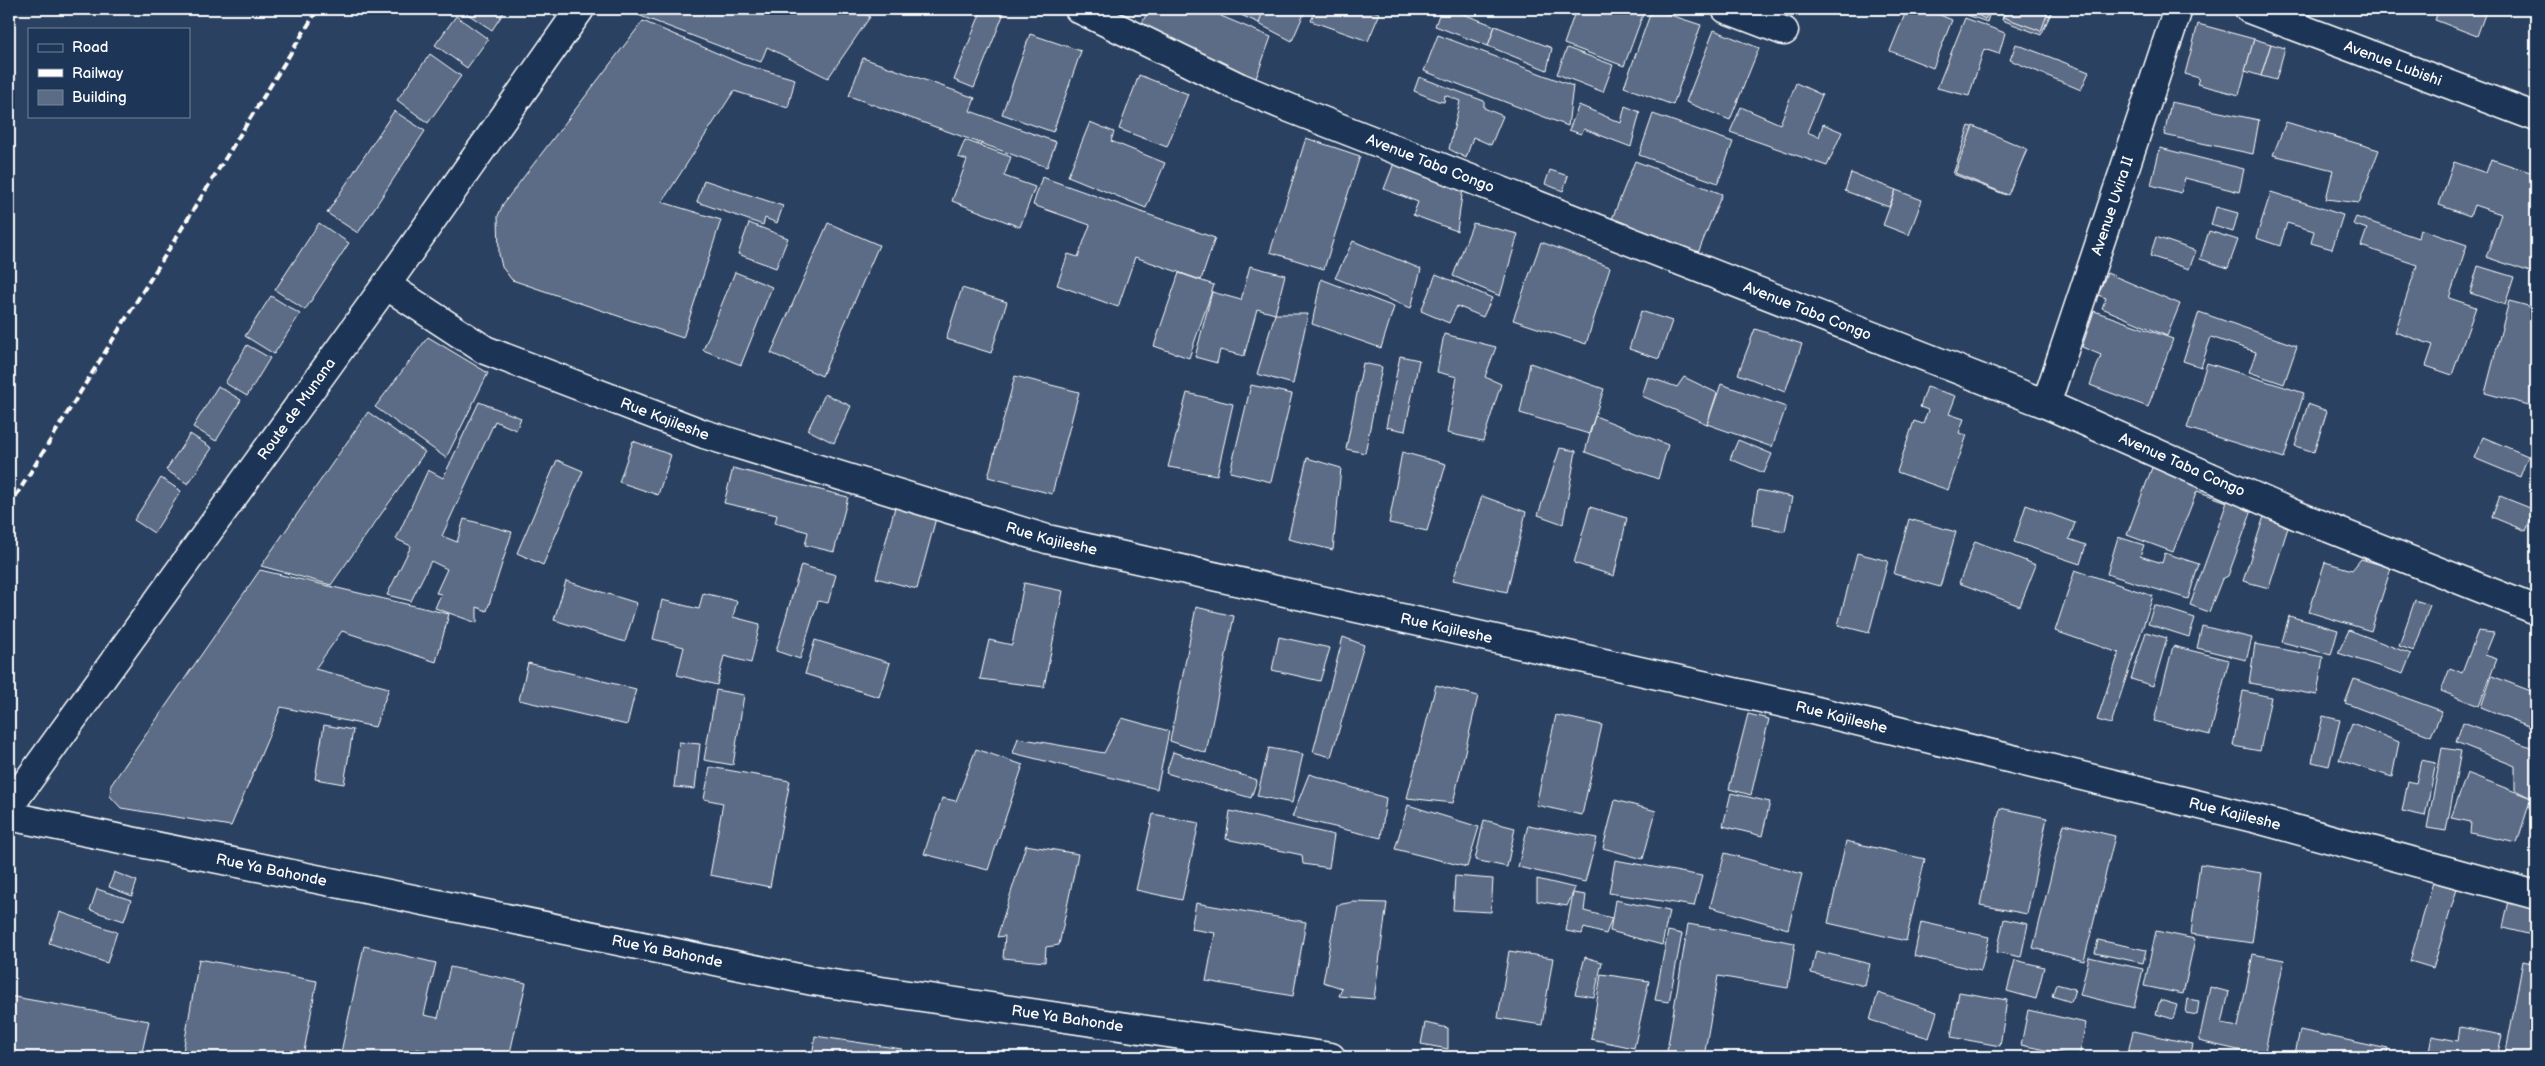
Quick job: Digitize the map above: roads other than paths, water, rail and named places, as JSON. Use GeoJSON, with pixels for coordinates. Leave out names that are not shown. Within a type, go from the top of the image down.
{"type":"FeatureCollection","features":[{"type":"Feature","properties":{"kind":"street","name":"Route de Munana"},"geometry":{"type":"LineString","coordinates":[[9,806],[386,285],[580,9]]}},
{"type":"Feature","properties":{"kind":"street","name":"Avenue Taba Congo"},"geometry":{"type":"LineString","coordinates":[[1079,9],[1239,87],[1274,102],[2046,404],[2296,515],[2536,610]]}},
{"type":"Feature","properties":{"kind":"street"},"geometry":{"type":"LineString","coordinates":[[1726,9],[1784,31]]}},
{"type":"Feature","properties":{"kind":"street","name":"Avenue Uvira II"},"geometry":{"type":"LineString","coordinates":[[2046,404],[2178,9]]}},
{"type":"Feature","properties":{"kind":"street","name":"Avenue Lubishi"},"geometry":{"type":"LineString","coordinates":[[2249,9],[2536,117]]}},
{"type":"Feature","properties":{"kind":"street","name":"Rue Kajileshe"},"geometry":{"type":"LineString","coordinates":[[386,285],[485,350],[704,434],[1047,539],[1792,704],[2261,820],[2536,895]]}},
{"type":"Feature","properties":{"kind":"street","name":"Rue Ya Bahonde"},"geometry":{"type":"LineString","coordinates":[[9,816],[813,981],[1331,1057]]}},
{"type":"Feature","properties":{"kind":"railway"},"geometry":{"type":"LineString","coordinates":[[9,507],[318,9]]}}]}
